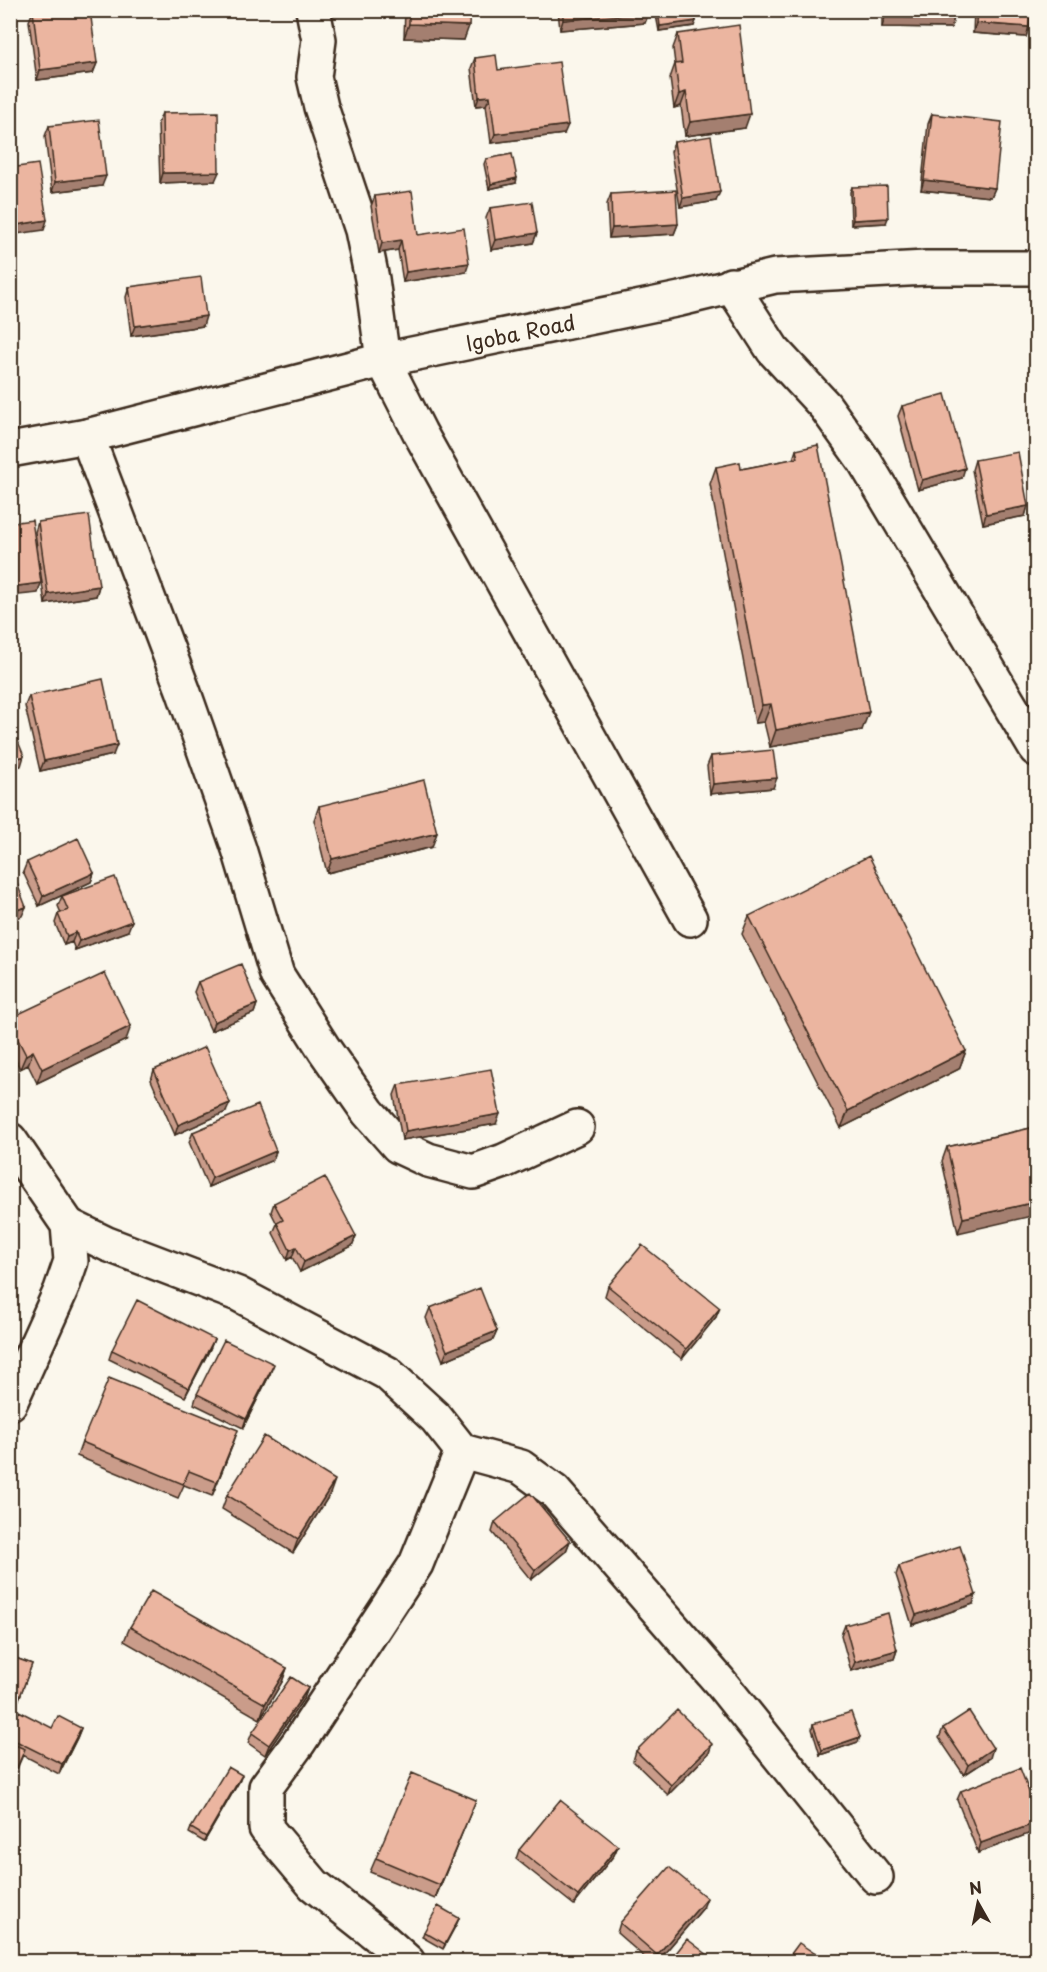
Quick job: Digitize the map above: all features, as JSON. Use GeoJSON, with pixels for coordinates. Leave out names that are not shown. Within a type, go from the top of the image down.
{"type":"FeatureCollection","features":[{"type":"Feature","properties":{"kind":"street"},"geometry":{"type":"LineString","coordinates":[[314,10],[319,40],[314,77],[321,107],[362,230],[372,279],[383,360],[420,433],[690,919]]}},
{"type":"Feature","properties":{"kind":"street","name":"Igoba Road"},"geometry":{"type":"LineString","coordinates":[[10,450],[87,436],[383,360],[680,299],[775,276],[926,268],[1036,268]]}},
{"type":"Feature","properties":{"kind":"street"},"geometry":{"type":"LineString","coordinates":[[731,285],[773,350],[825,406],[865,462],[1036,748]]}},
{"type":"Feature","properties":{"kind":"street"},"geometry":{"type":"LineString","coordinates":[[87,436],[183,690],[236,839],[277,975],[368,1112],[398,1146],[428,1160],[473,1172],[504,1161],[577,1127]]}},
{"type":"Feature","properties":{"kind":"street"},"geometry":{"type":"LineString","coordinates":[[10,1140],[68,1225],[107,1244],[238,1294],[387,1373],[436,1418],[462,1451],[521,1467],[554,1491],[720,1682],[876,1877]]}},
{"type":"Feature","properties":{"kind":"street"},"geometry":{"type":"LineString","coordinates":[[10,1403],[61,1290],[70,1261],[68,1225]]}},
{"type":"Feature","properties":{"kind":"street"},"geometry":{"type":"LineString","coordinates":[[408,1962],[314,1885],[266,1828],[266,1787],[299,1742],[416,1564],[462,1451]]}},
{"type":"Feature","properties":{"kind":"building"},"geometry":{"type":"Polygon","coordinates":[[[90,10],[97,63],[40,70],[33,11],[90,10]]]}},
{"type":"Feature","properties":{"kind":"building"},"geometry":{"type":"Polygon","coordinates":[[[409,10],[470,10],[469,26],[409,24],[409,10]]]}},
{"type":"Feature","properties":{"kind":"building"},"geometry":{"type":"Polygon","coordinates":[[[563,10],[648,10],[649,13],[563,20],[563,10]]]}},
{"type":"Feature","properties":{"kind":"building"},"geometry":{"type":"Polygon","coordinates":[[[658,10],[694,10],[696,21],[660,26],[658,10]]]}},
{"type":"Feature","properties":{"kind":"building"},"geometry":{"type":"Polygon","coordinates":[[[886,10],[954,10],[954,18],[885,17],[886,10]]]}},
{"type":"Feature","properties":{"kind":"building"},"geometry":{"type":"Polygon","coordinates":[[[977,10],[1031,10],[1029,27],[976,23],[977,10]]]}},
{"type":"Feature","properties":{"kind":"building"},"geometry":{"type":"Polygon","coordinates":[[[739,25],[750,114],[690,122],[686,92],[679,94],[675,64],[682,63],[678,34],[739,25]]]}},
{"type":"Feature","properties":{"kind":"building"},"geometry":{"type":"Polygon","coordinates":[[[496,55],[498,70],[559,62],[568,125],[495,134],[490,96],[479,97],[475,58],[496,55]]]}},
{"type":"Feature","properties":{"kind":"building"},"geometry":{"type":"Polygon","coordinates":[[[218,112],[219,172],[163,173],[162,113],[218,112]]]}},
{"type":"Feature","properties":{"kind":"building"},"geometry":{"type":"Polygon","coordinates":[[[932,114],[1002,122],[995,188],[924,180],[932,114]]]}},
{"type":"Feature","properties":{"kind":"building"},"geometry":{"type":"Polygon","coordinates":[[[99,120],[106,176],[55,182],[49,126],[99,120]]]}},
{"type":"Feature","properties":{"kind":"building"},"geometry":{"type":"Polygon","coordinates":[[[711,136],[720,192],[683,198],[674,142],[711,136]]]}},
{"type":"Feature","properties":{"kind":"building"},"geometry":{"type":"Polygon","coordinates":[[[512,154],[517,178],[491,184],[486,159],[512,154]]]}},
{"type":"Feature","properties":{"kind":"building"},"geometry":{"type":"Polygon","coordinates":[[[38,164],[47,220],[10,226],[10,168],[38,164]]]}},
{"type":"Feature","properties":{"kind":"building"},"geometry":{"type":"Polygon","coordinates":[[[887,186],[888,218],[853,220],[852,187],[887,186]]]}},
{"type":"Feature","properties":{"kind":"building"},"geometry":{"type":"Polygon","coordinates":[[[676,190],[678,224],[612,228],[611,194],[676,190]]]}},
{"type":"Feature","properties":{"kind":"building"},"geometry":{"type":"Polygon","coordinates":[[[412,191],[418,235],[464,228],[469,263],[406,272],[401,240],[382,243],[375,196],[412,191]]]}},
{"type":"Feature","properties":{"kind":"building"},"geometry":{"type":"Polygon","coordinates":[[[532,202],[537,233],[495,240],[490,208],[532,202]]]}},
{"type":"Feature","properties":{"kind":"building"},"geometry":{"type":"Polygon","coordinates":[[[201,277],[206,316],[135,326],[129,287],[201,277]]]}},
{"type":"Feature","properties":{"kind":"building"},"geometry":{"type":"Polygon","coordinates":[[[945,394],[965,468],[922,480],[902,406],[945,394]]]}},
{"type":"Feature","properties":{"kind":"building"},"geometry":{"type":"Polygon","coordinates":[[[818,445],[869,712],[776,730],[771,704],[762,705],[716,467],[740,462],[741,469],[798,458],[796,450],[818,445]]]}},
{"type":"Feature","properties":{"kind":"building"},"geometry":{"type":"Polygon","coordinates":[[[1018,452],[1028,506],[986,514],[975,460],[1018,452]]]}},
{"type":"Feature","properties":{"kind":"building"},"geometry":{"type":"Polygon","coordinates":[[[89,515],[99,586],[48,594],[38,522],[89,515]]]}},
{"type":"Feature","properties":{"kind":"building"},"geometry":{"type":"Polygon","coordinates":[[[32,520],[41,583],[10,587],[10,523],[32,520]]]}},
{"type":"Feature","properties":{"kind":"building"},"geometry":{"type":"Polygon","coordinates":[[[103,679],[117,745],[44,761],[29,696],[103,679]]]}},
{"type":"Feature","properties":{"kind":"building"},"geometry":{"type":"Polygon","coordinates":[[[10,722],[24,756],[10,761],[10,722]]]}},
{"type":"Feature","properties":{"kind":"building"},"geometry":{"type":"Polygon","coordinates":[[[773,750],[777,778],[713,784],[711,756],[773,750]]]}},
{"type":"Feature","properties":{"kind":"building"},"geometry":{"type":"Polygon","coordinates":[[[424,780],[437,833],[332,859],[319,806],[424,780]]]}},
{"type":"Feature","properties":{"kind":"building"},"geometry":{"type":"Polygon","coordinates":[[[78,838],[94,873],[43,896],[27,862],[78,838]]]}},
{"type":"Feature","properties":{"kind":"building"},"geometry":{"type":"Polygon","coordinates":[[[869,856],[966,1051],[848,1111],[749,916],[869,856]]]}},
{"type":"Feature","properties":{"kind":"building"},"geometry":{"type":"Polygon","coordinates":[[[10,870],[12,870],[26,907],[10,912],[10,870]]]}},
{"type":"Feature","properties":{"kind":"building"},"geometry":{"type":"Polygon","coordinates":[[[115,877],[132,921],[79,941],[76,932],[67,936],[58,914],[68,910],[62,896],[115,877]]]}},
{"type":"Feature","properties":{"kind":"building"},"geometry":{"type":"Polygon","coordinates":[[[241,964],[257,1004],[214,1022],[198,982],[241,964]]]}},
{"type":"Feature","properties":{"kind":"building"},"geometry":{"type":"Polygon","coordinates":[[[105,973],[131,1026],[42,1069],[33,1051],[26,1055],[10,1024],[10,1018],[105,973]]]}},
{"type":"Feature","properties":{"kind":"building"},"geometry":{"type":"Polygon","coordinates":[[[205,1047],[230,1103],[178,1125],[154,1070],[205,1047]]]}},
{"type":"Feature","properties":{"kind":"building"},"geometry":{"type":"Polygon","coordinates":[[[491,1069],[500,1114],[406,1131],[398,1085],[491,1069]]]}},
{"type":"Feature","properties":{"kind":"building"},"geometry":{"type":"Polygon","coordinates":[[[258,1105],[276,1151],[212,1178],[193,1132],[258,1105]]]}},
{"type":"Feature","properties":{"kind":"building"},"geometry":{"type":"Polygon","coordinates":[[[1031,1128],[1036,1152],[1036,1202],[963,1218],[947,1147],[1031,1128]]]}},
{"type":"Feature","properties":{"kind":"building"},"geometry":{"type":"Polygon","coordinates":[[[325,1177],[356,1236],[304,1262],[296,1247],[290,1250],[277,1223],[283,1220],[274,1203],[325,1177]]]}},
{"type":"Feature","properties":{"kind":"building"},"geometry":{"type":"Polygon","coordinates":[[[642,1245],[720,1308],[686,1349],[608,1286],[642,1245]]]}},
{"type":"Feature","properties":{"kind":"building"},"geometry":{"type":"Polygon","coordinates":[[[480,1288],[497,1331],[447,1351],[430,1308],[480,1288]]]}},
{"type":"Feature","properties":{"kind":"building"},"geometry":{"type":"Polygon","coordinates":[[[137,1300],[214,1339],[189,1388],[112,1350],[137,1300]]]}},
{"type":"Feature","properties":{"kind":"building"},"geometry":{"type":"Polygon","coordinates":[[[224,1340],[274,1364],[246,1419],[197,1394],[224,1340]]]}},
{"type":"Feature","properties":{"kind":"building"},"geometry":{"type":"Polygon","coordinates":[[[109,1378],[238,1430],[217,1482],[189,1471],[183,1484],[82,1442],[109,1378]]]}},
{"type":"Feature","properties":{"kind":"building"},"geometry":{"type":"Polygon","coordinates":[[[264,1436],[335,1480],[298,1539],[227,1495],[264,1436]]]}},
{"type":"Feature","properties":{"kind":"building"},"geometry":{"type":"Polygon","coordinates":[[[530,1493],[570,1541],[535,1570],[495,1522],[530,1493]]]}},
{"type":"Feature","properties":{"kind":"building"},"geometry":{"type":"Polygon","coordinates":[[[960,1546],[976,1595],[916,1615],[899,1566],[960,1546]]]}},
{"type":"Feature","properties":{"kind":"building"},"geometry":{"type":"Polygon","coordinates":[[[151,1591],[287,1668],[265,1704],[130,1627],[151,1591]]]}},
{"type":"Feature","properties":{"kind":"building"},"geometry":{"type":"Polygon","coordinates":[[[888,1613],[897,1650],[855,1662],[845,1625],[888,1613]]]}},
{"type":"Feature","properties":{"kind":"building"},"geometry":{"type":"Polygon","coordinates":[[[10,1656],[32,1664],[13,1715],[10,1714],[10,1656]]]}},
{"type":"Feature","properties":{"kind":"building"},"geometry":{"type":"Polygon","coordinates":[[[291,1677],[308,1688],[269,1745],[252,1733],[291,1677]]]}},
{"type":"Feature","properties":{"kind":"building"},"geometry":{"type":"Polygon","coordinates":[[[677,1710],[712,1744],[671,1785],[636,1751],[677,1710]]]}},
{"type":"Feature","properties":{"kind":"building"},"geometry":{"type":"Polygon","coordinates":[[[19,1711],[52,1728],[58,1716],[81,1728],[62,1764],[10,1738],[10,1717],[15,1720],[19,1711]]]}},
{"type":"Feature","properties":{"kind":"building"},"geometry":{"type":"Polygon","coordinates":[[[969,1711],[993,1748],[968,1765],[943,1728],[969,1711]]]}},
{"type":"Feature","properties":{"kind":"building"},"geometry":{"type":"Polygon","coordinates":[[[851,1712],[860,1737],[822,1750],[813,1724],[851,1712]]]}},
{"type":"Feature","properties":{"kind":"building"},"geometry":{"type":"Polygon","coordinates":[[[10,1743],[25,1749],[10,1783],[10,1743]]]}},
{"type":"Feature","properties":{"kind":"building"},"geometry":{"type":"Polygon","coordinates":[[[228,1767],[242,1775],[206,1837],[191,1828],[228,1767]]]}},
{"type":"Feature","properties":{"kind":"building"},"geometry":{"type":"Polygon","coordinates":[[[1020,1768],[1036,1810],[1036,1823],[981,1843],[961,1791],[1020,1768]]]}},
{"type":"Feature","properties":{"kind":"building"},"geometry":{"type":"Polygon","coordinates":[[[412,1773],[476,1800],[440,1885],[376,1858],[412,1773]]]}},
{"type":"Feature","properties":{"kind":"building"},"geometry":{"type":"Polygon","coordinates":[[[560,1800],[618,1846],[578,1896],[519,1850],[560,1800]]]}},
{"type":"Feature","properties":{"kind":"building"},"geometry":{"type":"Polygon","coordinates":[[[669,1867],[707,1898],[657,1955],[620,1923],[669,1867]]]}},
{"type":"Feature","properties":{"kind":"building"},"geometry":{"type":"Polygon","coordinates":[[[438,1906],[459,1918],[445,1944],[424,1932],[438,1906]]]}},
{"type":"Feature","properties":{"kind":"building"},"geometry":{"type":"Polygon","coordinates":[[[687,1939],[717,1962],[669,1962],[687,1939]]]}},
{"type":"Feature","properties":{"kind":"building"},"geometry":{"type":"Polygon","coordinates":[[[799,1943],[826,1961],[826,1962],[785,1962],[799,1943]]]}}]}
